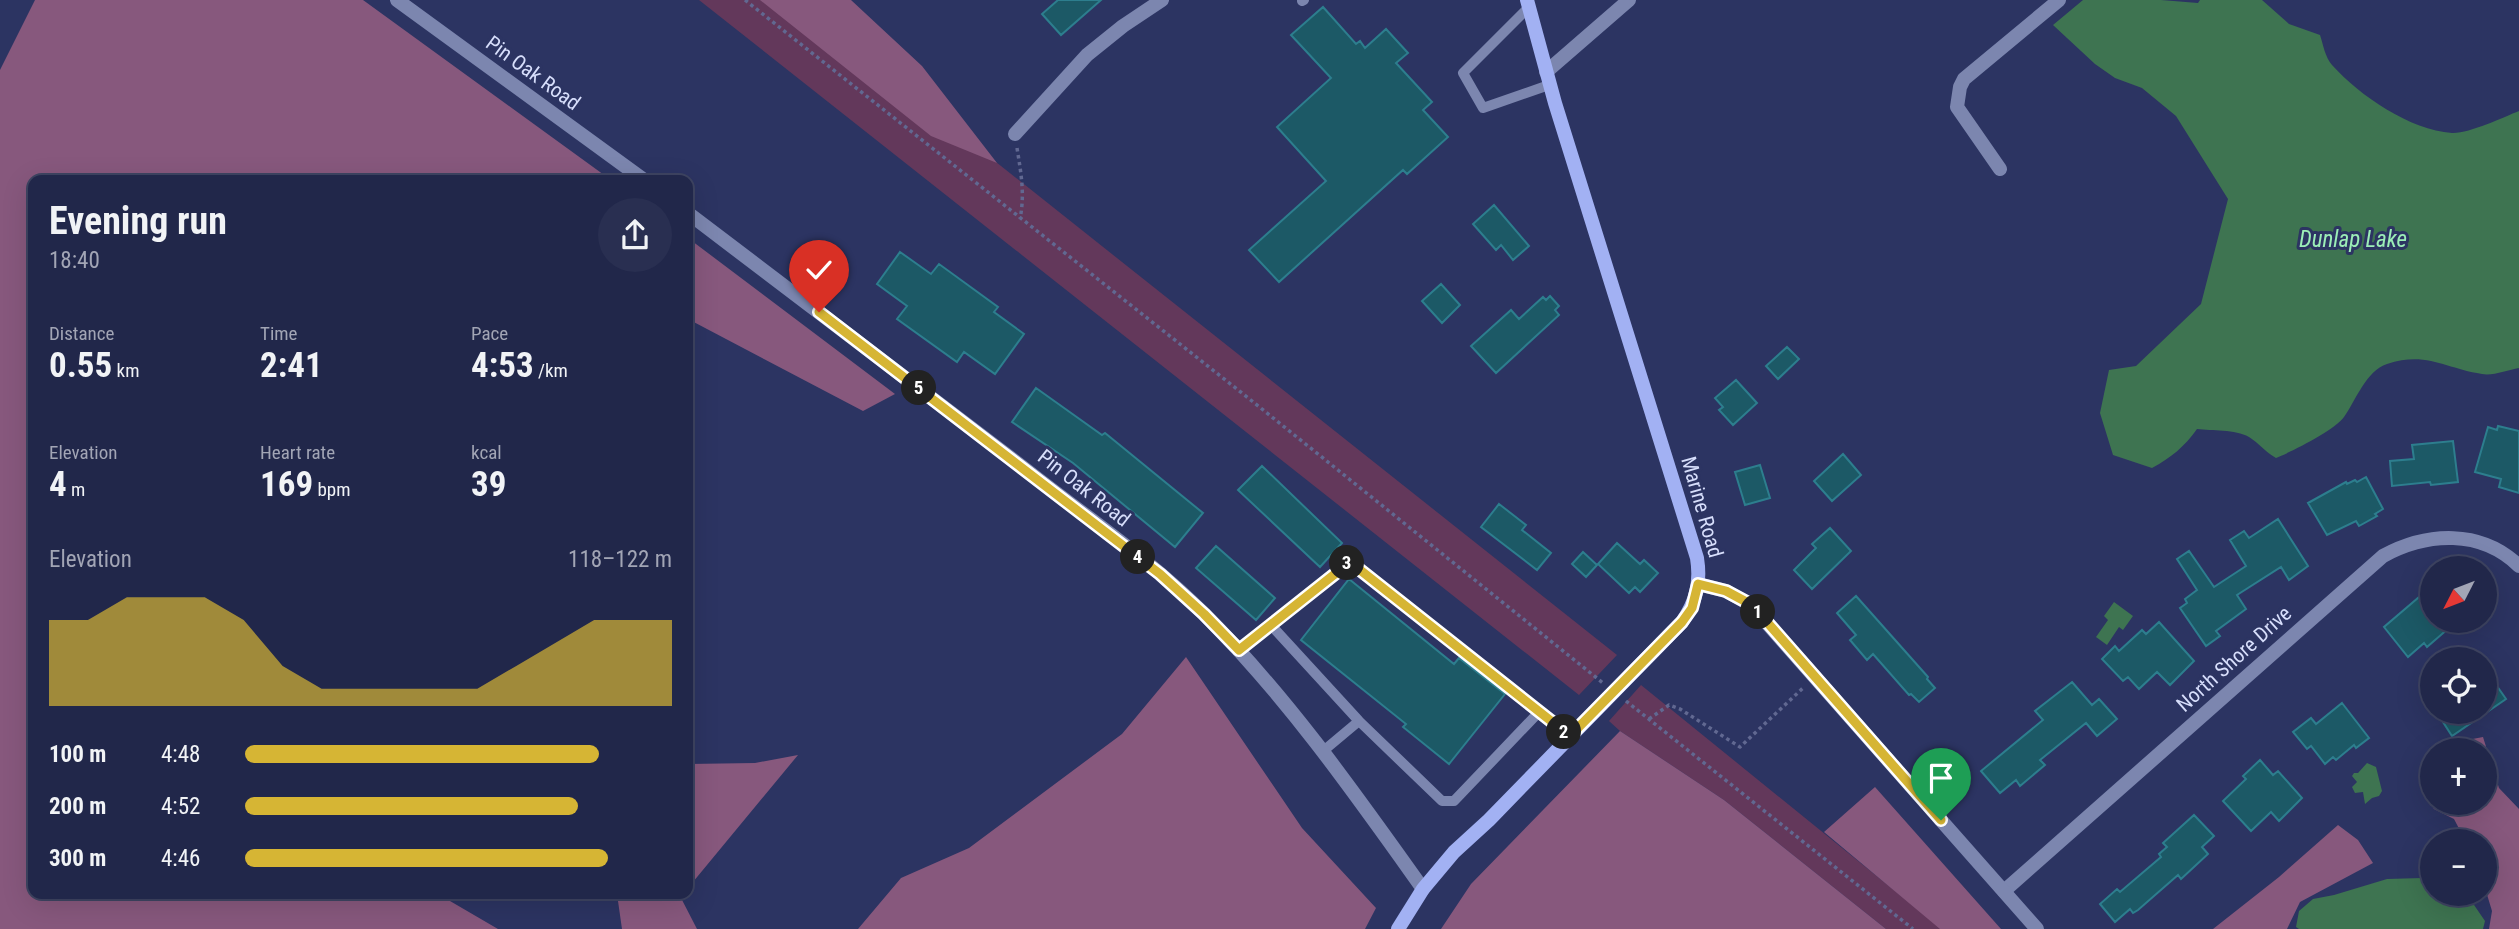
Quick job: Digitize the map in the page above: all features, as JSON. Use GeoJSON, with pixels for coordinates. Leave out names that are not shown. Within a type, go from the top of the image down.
{"type":"FeatureCollection","features":[{"type":"Feature","properties":{"kind":"main road","name":"Marine Road"},"geometry":{"type":"LineString","coordinates":[[1398,929],[1423,889],[1454,852],[1682,622],[1692,608],[1698,584],[1697,558],[1548,78],[1528,4]]}},
{"type":"Feature","properties":{"kind":"street","name":"Pin Oak Road"},"geometry":{"type":"LineString","coordinates":[[397,0],[637,175]]}},
{"type":"Feature","properties":{"kind":"street"},"geometry":{"type":"LineString","coordinates":[[1015,134],[1087,55],[1162,0]]}},
{"type":"Feature","properties":{"kind":"street"},"geometry":{"type":"LineString","coordinates":[[1548,78],[1629,0]]}},
{"type":"Feature","properties":{"kind":"street"},"geometry":{"type":"LineString","coordinates":[[2000,169],[1957,107],[1960,87],[1964,79],[2059,0]]}},
{"type":"Feature","properties":{"kind":"street","name":"Pin Oak Road"},"geometry":{"type":"LineString","coordinates":[[693,217],[961,419],[1160,574],[1204,614],[1239,650],[1322,752],[1423,889]]}},
{"type":"Feature","properties":{"kind":"street","name":"North Shore Drive"},"geometry":{"type":"LineString","coordinates":[[2004,891],[2383,556],[2403,545],[2428,538],[2454,537],[2498,551],[2519,566]]}},
{"type":"Feature","properties":{"kind":"street"},"geometry":{"type":"LineString","coordinates":[[1698,584],[1726,591],[1752,605],[2037,929]]}},
{"type":"Feature","properties":{"kind":"lane"},"geometry":{"type":"LineString","coordinates":[[1528,4],[1463,73],[1483,108],[1548,78]]}},
{"type":"Feature","properties":{"kind":"lane"},"geometry":{"type":"LineString","coordinates":[[1239,650],[1350,562],[1570,736]]}},
{"type":"Feature","properties":{"kind":"lane"},"geometry":{"type":"LineString","coordinates":[[1270,624],[1359,721],[1442,801],[1454,801],[1539,712]]}},
{"type":"Feature","properties":{"kind":"lane"},"geometry":{"type":"LineString","coordinates":[[1322,752],[1359,721]]}},
{"type":"Feature","properties":{"kind":"path"},"geometry":{"type":"LineString","coordinates":[[745,0],[1604,684]]}},
{"type":"Feature","properties":{"kind":"path"},"geometry":{"type":"LineString","coordinates":[[1015,134],[1023,183],[1024,201],[1020,219]]}},
{"type":"Feature","properties":{"kind":"path"},"geometry":{"type":"LineString","coordinates":[[1650,719],[1669,705],[1680,709],[1740,747],[1815,677]]}},
{"type":"Feature","properties":{"kind":"path"},"geometry":{"type":"LineString","coordinates":[[1624,699],[1913,929]]}},
{"type":"Feature","properties":{"kind":"shaded area"},"geometry":{"type":"Polygon","coordinates":[[[35,0],[363,0],[604,175],[28,175],[28,899],[447,899],[498,929],[0,929],[0,70],[35,0]]]}},
{"type":"Feature","properties":{"kind":"shaded area"},"geometry":{"type":"Polygon","coordinates":[[[699,0],[792,0],[1617,655],[1579,695],[699,0]]]}},
{"type":"Feature","properties":{"kind":"shaded area"},"geometry":{"type":"Polygon","coordinates":[[[760,0],[851,0],[922,66],[997,163],[931,136],[760,0]]]}},
{"type":"Feature","properties":{"kind":"shaded area"},"geometry":{"type":"Polygon","coordinates":[[[693,242],[895,394],[863,411],[693,322],[693,242]]]}},
{"type":"Feature","properties":{"kind":"shaded area"},"geometry":{"type":"Polygon","coordinates":[[[1186,657],[1302,828],[1376,908],[1365,929],[858,929],[901,878],[969,848],[1122,734],[1186,657]]]}},
{"type":"Feature","properties":{"kind":"shaded area"},"geometry":{"type":"Polygon","coordinates":[[[1641,685],[1942,929],[1886,929],[1724,800],[1620,731],[1609,721],[1641,685]]]}},
{"type":"Feature","properties":{"kind":"shaded area"},"geometry":{"type":"Polygon","coordinates":[[[1620,731],[1724,800],[1886,929],[1441,929],[1471,884],[1620,731]]]}},
{"type":"Feature","properties":{"kind":"shaded area"},"geometry":{"type":"Polygon","coordinates":[[[798,755],[693,882],[693,764],[755,763],[798,755]]]}},
{"type":"Feature","properties":{"kind":"shaded area"},"geometry":{"type":"Polygon","coordinates":[[[2497,782],[2499,788],[2519,809],[2519,929],[2489,929],[2490,906],[2497,906],[2497,829],[2459,829],[2454,819],[2446,815],[2497,815],[2497,782]]]}},
{"type":"Feature","properties":{"kind":"shaded area"},"geometry":{"type":"Polygon","coordinates":[[[1875,787],[2001,929],[1940,929],[1824,832],[1875,787]]]}},
{"type":"Feature","properties":{"kind":"shaded area"},"geometry":{"type":"Polygon","coordinates":[[[2338,825],[2358,840],[2373,863],[2300,902],[2287,929],[2213,929],[2279,877],[2338,825]]]}},
{"type":"Feature","properties":{"kind":"shaded area"},"geometry":{"type":"Polygon","coordinates":[[[618,899],[682,899],[697,929],[622,929],[618,899]]]}},
{"type":"Feature","properties":{"kind":"water","name":"Dunlap Lake"},"geometry":{"type":"Polygon","coordinates":[[[2083,0],[2198,3],[2200,0],[2262,0],[2289,24],[2320,35],[2330,62],[2343,77],[2387,110],[2419,125],[2459,133],[2519,111],[2519,368],[2486,374],[2425,360],[2401,360],[2387,364],[2367,379],[2344,417],[2332,428],[2276,458],[2243,434],[2197,429],[2177,451],[2152,468],[2113,455],[2100,413],[2109,370],[2136,366],[2201,304],[2228,199],[2176,116],[2142,88],[2115,78],[2095,64],[2053,25],[2083,0]]]}},
{"type":"Feature","properties":{"kind":"water"},"geometry":{"type":"Polygon","coordinates":[[[2114,602],[2133,616],[2123,630],[2119,627],[2107,645],[2096,637],[2108,620],[2104,616],[2114,602]]]}},
{"type":"Feature","properties":{"kind":"water"},"geometry":{"type":"Polygon","coordinates":[[[2367,763],[2376,767],[2382,791],[2379,796],[2365,804],[2363,792],[2355,793],[2352,787],[2357,782],[2352,776],[2367,763]]]}},
{"type":"Feature","properties":{"kind":"water"},"geometry":{"type":"Polygon","coordinates":[[[2420,878],[2420,906],[2475,906],[2485,921],[2483,929],[2296,927],[2299,911],[2313,899],[2387,879],[2420,878]]]}},
{"type":"Feature","properties":{"kind":"building"},"geometry":{"type":"Polygon","coordinates":[[[1058,0],[1101,0],[1061,35],[1042,14],[1058,0]]]}},
{"type":"Feature","properties":{"kind":"building"},"geometry":{"type":"Polygon","coordinates":[[[1323,7],[1356,44],[1360,41],[1365,48],[1386,29],[1408,53],[1396,63],[1432,102],[1423,110],[1448,137],[1407,174],[1403,170],[1279,282],[1249,250],[1326,181],[1277,127],[1331,78],[1291,35],[1323,7]]]}},
{"type":"Feature","properties":{"kind":"building"},"geometry":{"type":"Polygon","coordinates":[[[1494,205],[1529,246],[1513,260],[1501,245],[1496,250],[1473,224],[1494,205]]]}},
{"type":"Feature","properties":{"kind":"building"},"geometry":{"type":"Polygon","coordinates":[[[900,252],[931,274],[939,264],[998,307],[994,312],[1024,334],[995,374],[964,352],[957,362],[897,319],[907,306],[877,284],[900,252]]]}},
{"type":"Feature","properties":{"kind":"building"},"geometry":{"type":"Polygon","coordinates":[[[1441,284],[1460,305],[1442,323],[1422,301],[1441,284]]]}},
{"type":"Feature","properties":{"kind":"building"},"geometry":{"type":"Polygon","coordinates":[[[1550,296],[1559,306],[1555,310],[1559,315],[1496,373],[1471,346],[1511,310],[1519,319],[1543,297],[1546,300],[1550,296]]]}},
{"type":"Feature","properties":{"kind":"building"},"geometry":{"type":"Polygon","coordinates":[[[1787,347],[1799,359],[1778,379],[1766,366],[1787,347]]]}},
{"type":"Feature","properties":{"kind":"building"},"geometry":{"type":"Polygon","coordinates":[[[1736,380],[1757,403],[1733,425],[1719,410],[1723,407],[1715,398],[1736,380]]]}},
{"type":"Feature","properties":{"kind":"building"},"geometry":{"type":"Polygon","coordinates":[[[1036,388],[1102,435],[1105,433],[1203,513],[1175,547],[1073,463],[1012,422],[1036,388]]]}},
{"type":"Feature","properties":{"kind":"building"},"geometry":{"type":"Polygon","coordinates":[[[2498,426],[2519,431],[2519,493],[2499,487],[2501,479],[2475,472],[2488,427],[2497,430],[2498,426]]]}},
{"type":"Feature","properties":{"kind":"building"},"geometry":{"type":"Polygon","coordinates":[[[2453,441],[2458,482],[2392,486],[2390,461],[2414,459],[2412,445],[2453,441]]]}},
{"type":"Feature","properties":{"kind":"building"},"geometry":{"type":"Polygon","coordinates":[[[1843,454],[1861,475],[1832,501],[1814,481],[1843,454]]]}},
{"type":"Feature","properties":{"kind":"building"},"geometry":{"type":"Polygon","coordinates":[[[1760,465],[1770,498],[1745,505],[1735,472],[1760,465]]]}},
{"type":"Feature","properties":{"kind":"building"},"geometry":{"type":"Polygon","coordinates":[[[1262,466],[1342,543],[1320,567],[1238,490],[1262,466]]]}},
{"type":"Feature","properties":{"kind":"building"},"geometry":{"type":"Polygon","coordinates":[[[2366,477],[2383,509],[2375,514],[2377,516],[2359,526],[2356,521],[2327,535],[2308,503],[2346,482],[2357,482],[2366,477]]]}},
{"type":"Feature","properties":{"kind":"building"},"geometry":{"type":"Polygon","coordinates":[[[1499,504],[1526,525],[1522,530],[1551,553],[1537,570],[1481,527],[1499,504]]]}},
{"type":"Feature","properties":{"kind":"building"},"geometry":{"type":"Polygon","coordinates":[[[2278,519],[2308,566],[2289,580],[2281,567],[2237,595],[2246,609],[2216,631],[2220,636],[2206,646],[2180,608],[2187,603],[2185,599],[2197,590],[2177,559],[2189,551],[2214,587],[2246,566],[2230,540],[2244,531],[2249,538],[2278,519]]]}},
{"type":"Feature","properties":{"kind":"building"},"geometry":{"type":"Polygon","coordinates":[[[1830,528],[1851,551],[1812,589],[1794,570],[1816,548],[1812,544],[1830,528]]]}},
{"type":"Feature","properties":{"kind":"building"},"geometry":{"type":"Polygon","coordinates":[[[1617,543],[1640,564],[1644,560],[1658,573],[1640,592],[1635,587],[1629,593],[1598,564],[1617,543]]]}},
{"type":"Feature","properties":{"kind":"building"},"geometry":{"type":"Polygon","coordinates":[[[1216,546],[1275,598],[1256,620],[1196,568],[1216,546]]]}},
{"type":"Feature","properties":{"kind":"building"},"geometry":{"type":"Polygon","coordinates":[[[1583,552],[1597,565],[1586,577],[1572,564],[1583,552]]]}},
{"type":"Feature","properties":{"kind":"building"},"geometry":{"type":"Polygon","coordinates":[[[1349,579],[1454,664],[1459,658],[1505,694],[1449,764],[1403,727],[1406,724],[1301,640],[1349,579]]]}},
{"type":"Feature","properties":{"kind":"building"},"geometry":{"type":"Polygon","coordinates":[[[1856,596],[1935,688],[1919,702],[1909,695],[1873,654],[1867,660],[1850,640],[1856,635],[1837,613],[1856,596]]]}},
{"type":"Feature","properties":{"kind":"building"},"geometry":{"type":"Polygon","coordinates":[[[2420,596],[2420,634],[2442,634],[2427,647],[2424,643],[2408,657],[2384,627],[2420,596]]]}},
{"type":"Feature","properties":{"kind":"building"},"geometry":{"type":"Polygon","coordinates":[[[2159,622],[2194,661],[2170,685],[2157,672],[2139,689],[2128,677],[2123,681],[2102,659],[2115,646],[2119,651],[2142,630],[2146,634],[2159,622]]]}},
{"type":"Feature","properties":{"kind":"building"},"geometry":{"type":"Polygon","coordinates":[[[2072,682],[2092,705],[2099,699],[2117,719],[2097,736],[2086,723],[2040,760],[2045,765],[2020,786],[2016,780],[2000,793],[1981,771],[2043,720],[2035,711],[2072,682]]]}},
{"type":"Feature","properties":{"kind":"building"},"geometry":{"type":"Polygon","coordinates":[[[2497,686],[2506,699],[2497,705],[2497,686]]]}},
{"type":"Feature","properties":{"kind":"building"},"geometry":{"type":"Polygon","coordinates":[[[2342,703],[2369,738],[2356,748],[2354,745],[2336,760],[2333,757],[2325,764],[2311,746],[2307,749],[2293,732],[2311,718],[2316,724],[2342,703]]]}},
{"type":"Feature","properties":{"kind":"building"},"geometry":{"type":"Polygon","coordinates":[[[2444,724],[2470,724],[2452,736],[2444,724]]]}},
{"type":"Feature","properties":{"kind":"building"},"geometry":{"type":"Polygon","coordinates":[[[2260,760],[2273,775],[2278,771],[2302,798],[2279,821],[2271,812],[2251,831],[2223,801],[2246,779],[2243,776],[2260,760]]]}},
{"type":"Feature","properties":{"kind":"building"},"geometry":{"type":"Polygon","coordinates":[[[2194,815],[2214,836],[2202,847],[2208,854],[2181,879],[2178,875],[2138,910],[2133,913],[2130,909],[2115,922],[2100,904],[2117,889],[2120,892],[2161,857],[2159,854],[2167,847],[2163,843],[2194,815]]]}},
{"type":"Feature","properties":{"kind":"route"},"geometry":{"type":"LineString","coordinates":[[819,312],[1160,574],[1239,650],[1350,562],[1570,736],[1682,622],[1692,608],[1698,584],[1726,591],[1752,605],[1941,820]]}}]}
